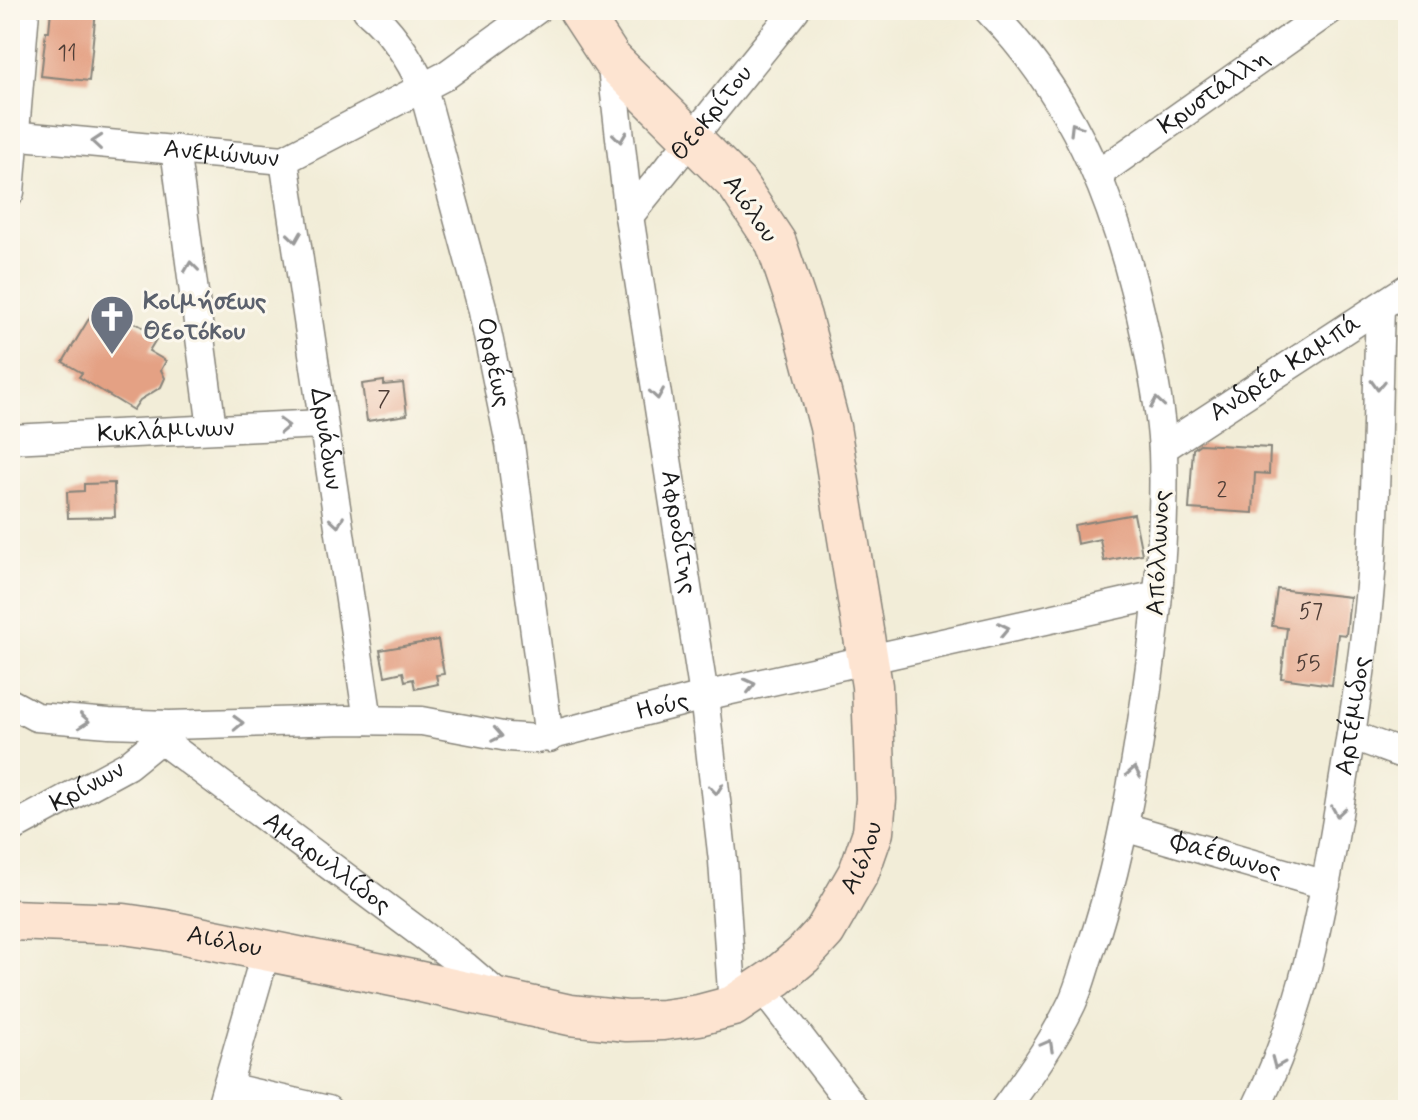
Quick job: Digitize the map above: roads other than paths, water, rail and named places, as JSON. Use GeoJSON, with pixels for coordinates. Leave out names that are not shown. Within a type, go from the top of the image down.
{"type":"FeatureCollection","features":[{"type":"Feature","properties":{"kind":"street"},"geometry":{"type":"LineString","coordinates":[[10,192],[12,135],[25,10]]}},
{"type":"Feature","properties":{"kind":"street","name":"Ορφέως"},"geometry":{"type":"LineString","coordinates":[[367,10],[390,33],[423,88],[482,307],[510,444],[549,738]]}},
{"type":"Feature","properties":{"kind":"street","name":"Ανεμώνων"},"geometry":{"type":"LineString","coordinates":[[12,135],[284,160],[445,76],[536,10]]}},
{"type":"Feature","properties":{"kind":"street","name":"Αιόλου"},"geometry":{"type":"LineString","coordinates":[[10,920],[124,924],[217,939],[570,1015],[627,1021],[681,1018],[747,997],[795,962],[825,931],[848,894],[869,847],[874,826],[876,782],[872,686],[830,427],[801,317],[776,243],[737,184],[611,59],[579,10]]}},
{"type":"Feature","properties":{"kind":"street","name":"Θεοκρίτου"},"geometry":{"type":"LineString","coordinates":[[629,216],[795,10]]}},
{"type":"Feature","properties":{"kind":"street","name":"Απόλλωνος"},"geometry":{"type":"LineString","coordinates":[[988,10],[1033,63],[1080,135],[1098,174],[1122,243],[1143,326],[1163,448],[1158,595],[1148,683],[1124,827],[1100,924],[1072,1001],[1036,1067],[1004,1110]]}},
{"type":"Feature","properties":{"kind":"street","name":"Κρυστάλλη"},"geometry":{"type":"LineString","coordinates":[[1098,174],[1330,10]]}},
{"type":"Feature","properties":{"kind":"street","name":"Αφροδίτης"},"geometry":{"type":"LineString","coordinates":[[611,59],[629,216],[704,696],[723,861],[747,997]]}},
{"type":"Feature","properties":{"kind":"street"},"geometry":{"type":"LineString","coordinates":[[175,149],[212,428]]}},
{"type":"Feature","properties":{"kind":"street","name":"Δρυάδων"},"geometry":{"type":"LineString","coordinates":[[284,160],[368,720]]}},
{"type":"Feature","properties":{"kind":"street","name":"Ανδρέα Καμπά"},"geometry":{"type":"LineString","coordinates":[[1163,448],[1408,288]]}},
{"type":"Feature","properties":{"kind":"street","name":"Αρτέμιδος"},"geometry":{"type":"LineString","coordinates":[[1255,1110],[1290,1028],[1304,984],[1326,885],[1351,735],[1371,575],[1380,307]]}},
{"type":"Feature","properties":{"kind":"street","name":"Κυκλάμινων"},"geometry":{"type":"LineString","coordinates":[[10,439],[322,424]]}},
{"type":"Feature","properties":{"kind":"street","name":"Ηούς"},"geometry":{"type":"LineString","coordinates":[[10,703],[36,717],[160,732],[368,720],[422,721],[525,739],[549,738],[704,696],[1158,595]]}},
{"type":"Feature","properties":{"kind":"street","name":"Κρίνων"},"geometry":{"type":"LineString","coordinates":[[10,829],[128,765],[160,732]]}},
{"type":"Feature","properties":{"kind":"street","name":"Αμαρυλλίδος"},"geometry":{"type":"LineString","coordinates":[[160,732],[466,967],[504,1000]]}},
{"type":"Feature","properties":{"kind":"street"},"geometry":{"type":"LineString","coordinates":[[1351,735],[1408,756]]}},
{"type":"Feature","properties":{"kind":"street","name":"Φαέθωνος"},"geometry":{"type":"LineString","coordinates":[[1124,827],[1326,885]]}},
{"type":"Feature","properties":{"kind":"street"},"geometry":{"type":"LineString","coordinates":[[266,951],[223,1099],[328,1110]]}},
{"type":"Feature","properties":{"kind":"street"},"geometry":{"type":"LineString","coordinates":[[747,997],[856,1110]]}},
{"type":"Feature","properties":{"kind":"place","name":"Κοιμήσεως Θεοτόκου"},"geometry":{"type":"Point","coordinates":[112,356]}}]}
